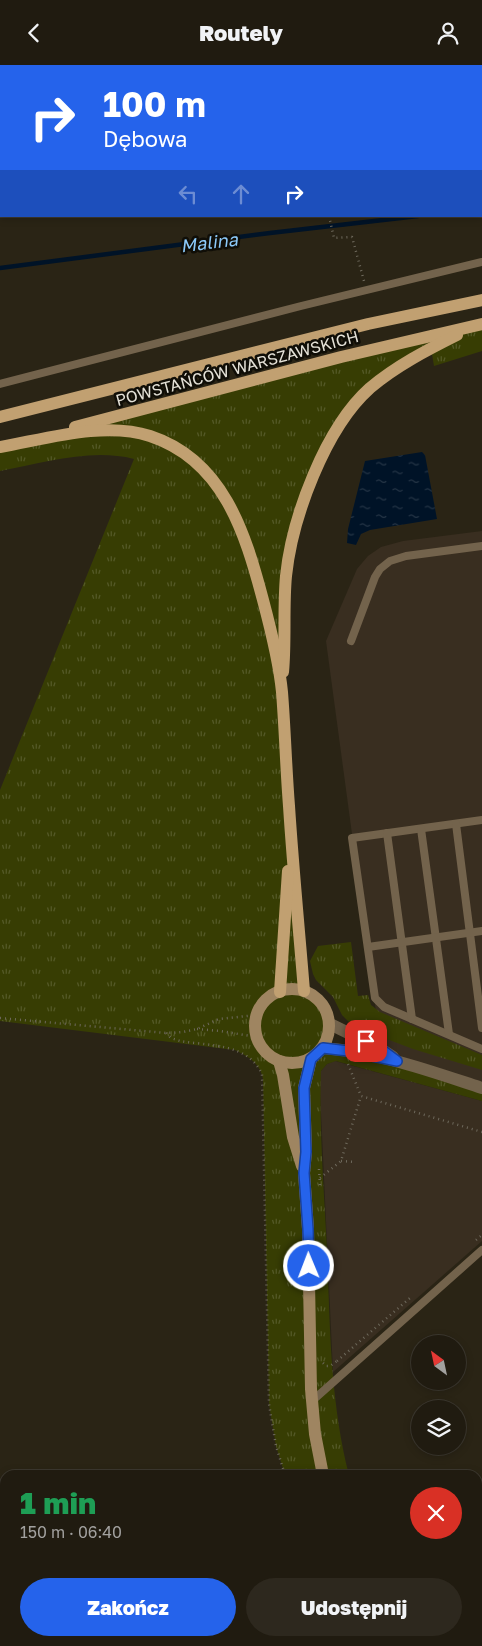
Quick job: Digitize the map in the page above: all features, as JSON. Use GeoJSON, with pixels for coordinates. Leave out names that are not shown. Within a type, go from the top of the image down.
{"type":"FeatureCollection","features":[{"type":"Feature","properties":{"kind":"main road","name":"POWSTAŃCÓW WARSZAWSKICH"},"geometry":{"type":"LineString","coordinates":[[0,417],[368,324],[482,300]]}},
{"type":"Feature","properties":{"kind":"main road","name":"POWSTAŃCÓW WARSZAWSKICH"},"geometry":{"type":"LineString","coordinates":[[0,446],[342,357],[479,325]]}},
{"type":"Feature","properties":{"kind":"main road"},"geometry":{"type":"LineString","coordinates":[[304,991],[292,852],[282,691],[285,600],[289,558],[300,512],[316,468],[326,449],[348,414],[369,389],[393,370],[431,348],[479,325]]}},
{"type":"Feature","properties":{"kind":"main road"},"geometry":{"type":"LineString","coordinates":[[0,446],[78,433],[106,430],[123,431],[138,433],[156,439],[175,447],[192,458],[206,471],[222,494],[244,535],[256,573],[270,630],[282,691]]}},
{"type":"Feature","properties":{"kind":"main road"},"geometry":{"type":"LineString","coordinates":[[280,992],[287,884],[292,852]]}},
{"type":"Feature","properties":{"kind":"street"},"geometry":{"type":"LineString","coordinates":[[288,989],[304,991],[314,996],[327,1013],[330,1024],[328,1037],[323,1048],[311,1059],[295,1063],[279,1061],[269,1055],[257,1037],[255,1026],[257,1015],[270,997],[288,989]]}},
{"type":"Feature","properties":{"kind":"street"},"geometry":{"type":"LineString","coordinates":[[330,1024],[381,1049],[397,1061]]}},
{"type":"Feature","properties":{"kind":"street"},"geometry":{"type":"LineString","coordinates":[[323,1048],[397,1061],[482,1088]]}},
{"type":"Feature","properties":{"kind":"street"},"geometry":{"type":"LineString","coordinates":[[311,1059],[304,1088],[306,1152],[304,1173],[308,1229],[312,1401],[315,1434],[322,1470]]}},
{"type":"Feature","properties":{"kind":"street"},"geometry":{"type":"LineString","coordinates":[[279,1061],[293,1137],[304,1173]]}},
{"type":"Feature","properties":{"kind":"lane"},"geometry":{"type":"LineString","coordinates":[[0,384],[482,262]]}},
{"type":"Feature","properties":{"kind":"lane"},"geometry":{"type":"LineString","coordinates":[[351,641],[375,577],[380,569],[390,561],[406,556],[482,546]]}},
{"type":"Feature","properties":{"kind":"lane"},"geometry":{"type":"LineString","coordinates":[[482,820],[352,838],[375,999],[384,1007],[482,1049]]}},
{"type":"Feature","properties":{"kind":"lane"},"geometry":{"type":"LineString","coordinates":[[456,824],[482,1028]]}},
{"type":"Feature","properties":{"kind":"lane"},"geometry":{"type":"LineString","coordinates":[[421,829],[449,1034]]}},
{"type":"Feature","properties":{"kind":"lane"},"geometry":{"type":"LineString","coordinates":[[387,833],[412,1019]]}},
{"type":"Feature","properties":{"kind":"lane"},"geometry":{"type":"LineString","coordinates":[[368,947],[482,931]]}},
{"type":"Feature","properties":{"kind":"lane"},"geometry":{"type":"LineString","coordinates":[[312,1401],[482,1250]]}},
{"type":"Feature","properties":{"kind":"path"},"geometry":{"type":"LineString","coordinates":[[329,217],[334,238],[352,237],[366,290]]}},
{"type":"Feature","properties":{"kind":"path"},"geometry":{"type":"LineString","coordinates":[[0,1018],[166,1033],[197,1029],[219,1019],[257,1015]]}},
{"type":"Feature","properties":{"kind":"path"},"geometry":{"type":"LineString","coordinates":[[197,1029],[257,1037]]}},
{"type":"Feature","properties":{"kind":"path"},"geometry":{"type":"LineString","coordinates":[[166,1033],[171,1038],[180,1041],[234,1049],[254,1061],[262,1075],[269,1404],[276,1446],[283,1470]]}},
{"type":"Feature","properties":{"kind":"path"},"geometry":{"type":"LineString","coordinates":[[320,1177],[341,1161],[361,1096],[345,1058]]}},
{"type":"Feature","properties":{"kind":"path"},"geometry":{"type":"LineString","coordinates":[[361,1096],[482,1132]]}},
{"type":"Feature","properties":{"kind":"path"},"geometry":{"type":"LineString","coordinates":[[341,1161],[355,1162]]}},
{"type":"Feature","properties":{"kind":"path"},"geometry":{"type":"LineString","coordinates":[[319,1168],[320,1191]]}},
{"type":"Feature","properties":{"kind":"path"},"geometry":{"type":"LineString","coordinates":[[322,1356],[322,1362],[326,1366],[330,1366],[338,1361],[345,1371]]}},
{"type":"Feature","properties":{"kind":"shaded area"},"geometry":{"type":"Polygon","coordinates":[[[482,531],[482,1088],[381,1049],[326,641],[357,569],[368,556],[381,547],[403,541],[482,531]]]}},
{"type":"Feature","properties":{"kind":"shaded area"},"geometry":{"type":"Polygon","coordinates":[[[335,1061],[482,1101],[482,1241],[333,1372],[320,1091],[321,1071],[327,1064],[335,1061]]]}},
{"type":"Feature","properties":{"kind":"green space"},"geometry":{"type":"Polygon","coordinates":[[[482,324],[482,351],[434,366],[431,348],[393,370],[337,430],[294,534],[284,658],[304,991],[319,1002],[327,1015],[329,1030],[323,1048],[482,1088],[482,1101],[336,1061],[327,1064],[321,1071],[321,1138],[330,1334],[334,1391],[348,1470],[283,1470],[276,1446],[269,1404],[263,1079],[257,1065],[235,1050],[0,1021],[0,790],[134,459],[118,456],[84,456],[0,471],[0,446],[482,324]]]}},
{"type":"Feature","properties":{"kind":"green space"},"geometry":{"type":"Polygon","coordinates":[[[351,942],[358,996],[368,995],[371,1005],[380,1012],[482,1055],[482,1070],[413,1049],[349,1022],[342,1015],[333,997],[316,980],[310,961],[318,946],[351,942]]]}},
{"type":"Feature","properties":{"kind":"water"},"geometry":{"type":"Polygon","coordinates":[[[422,452],[425,455],[437,519],[370,530],[361,534],[356,545],[347,543],[348,529],[365,461],[422,452]]]}},
{"type":"Feature","properties":{"kind":"waterway","name":"Malina"},"geometry":{"type":"LineString","coordinates":[[0,268],[409,217]]}},
{"type":"Feature","properties":{"kind":"route"},"geometry":{"type":"LineString","coordinates":[[309,1266],[304,1173],[306,1152],[304,1088],[308,1065],[311,1059],[323,1048],[397,1061],[366,1041]]}}]}
